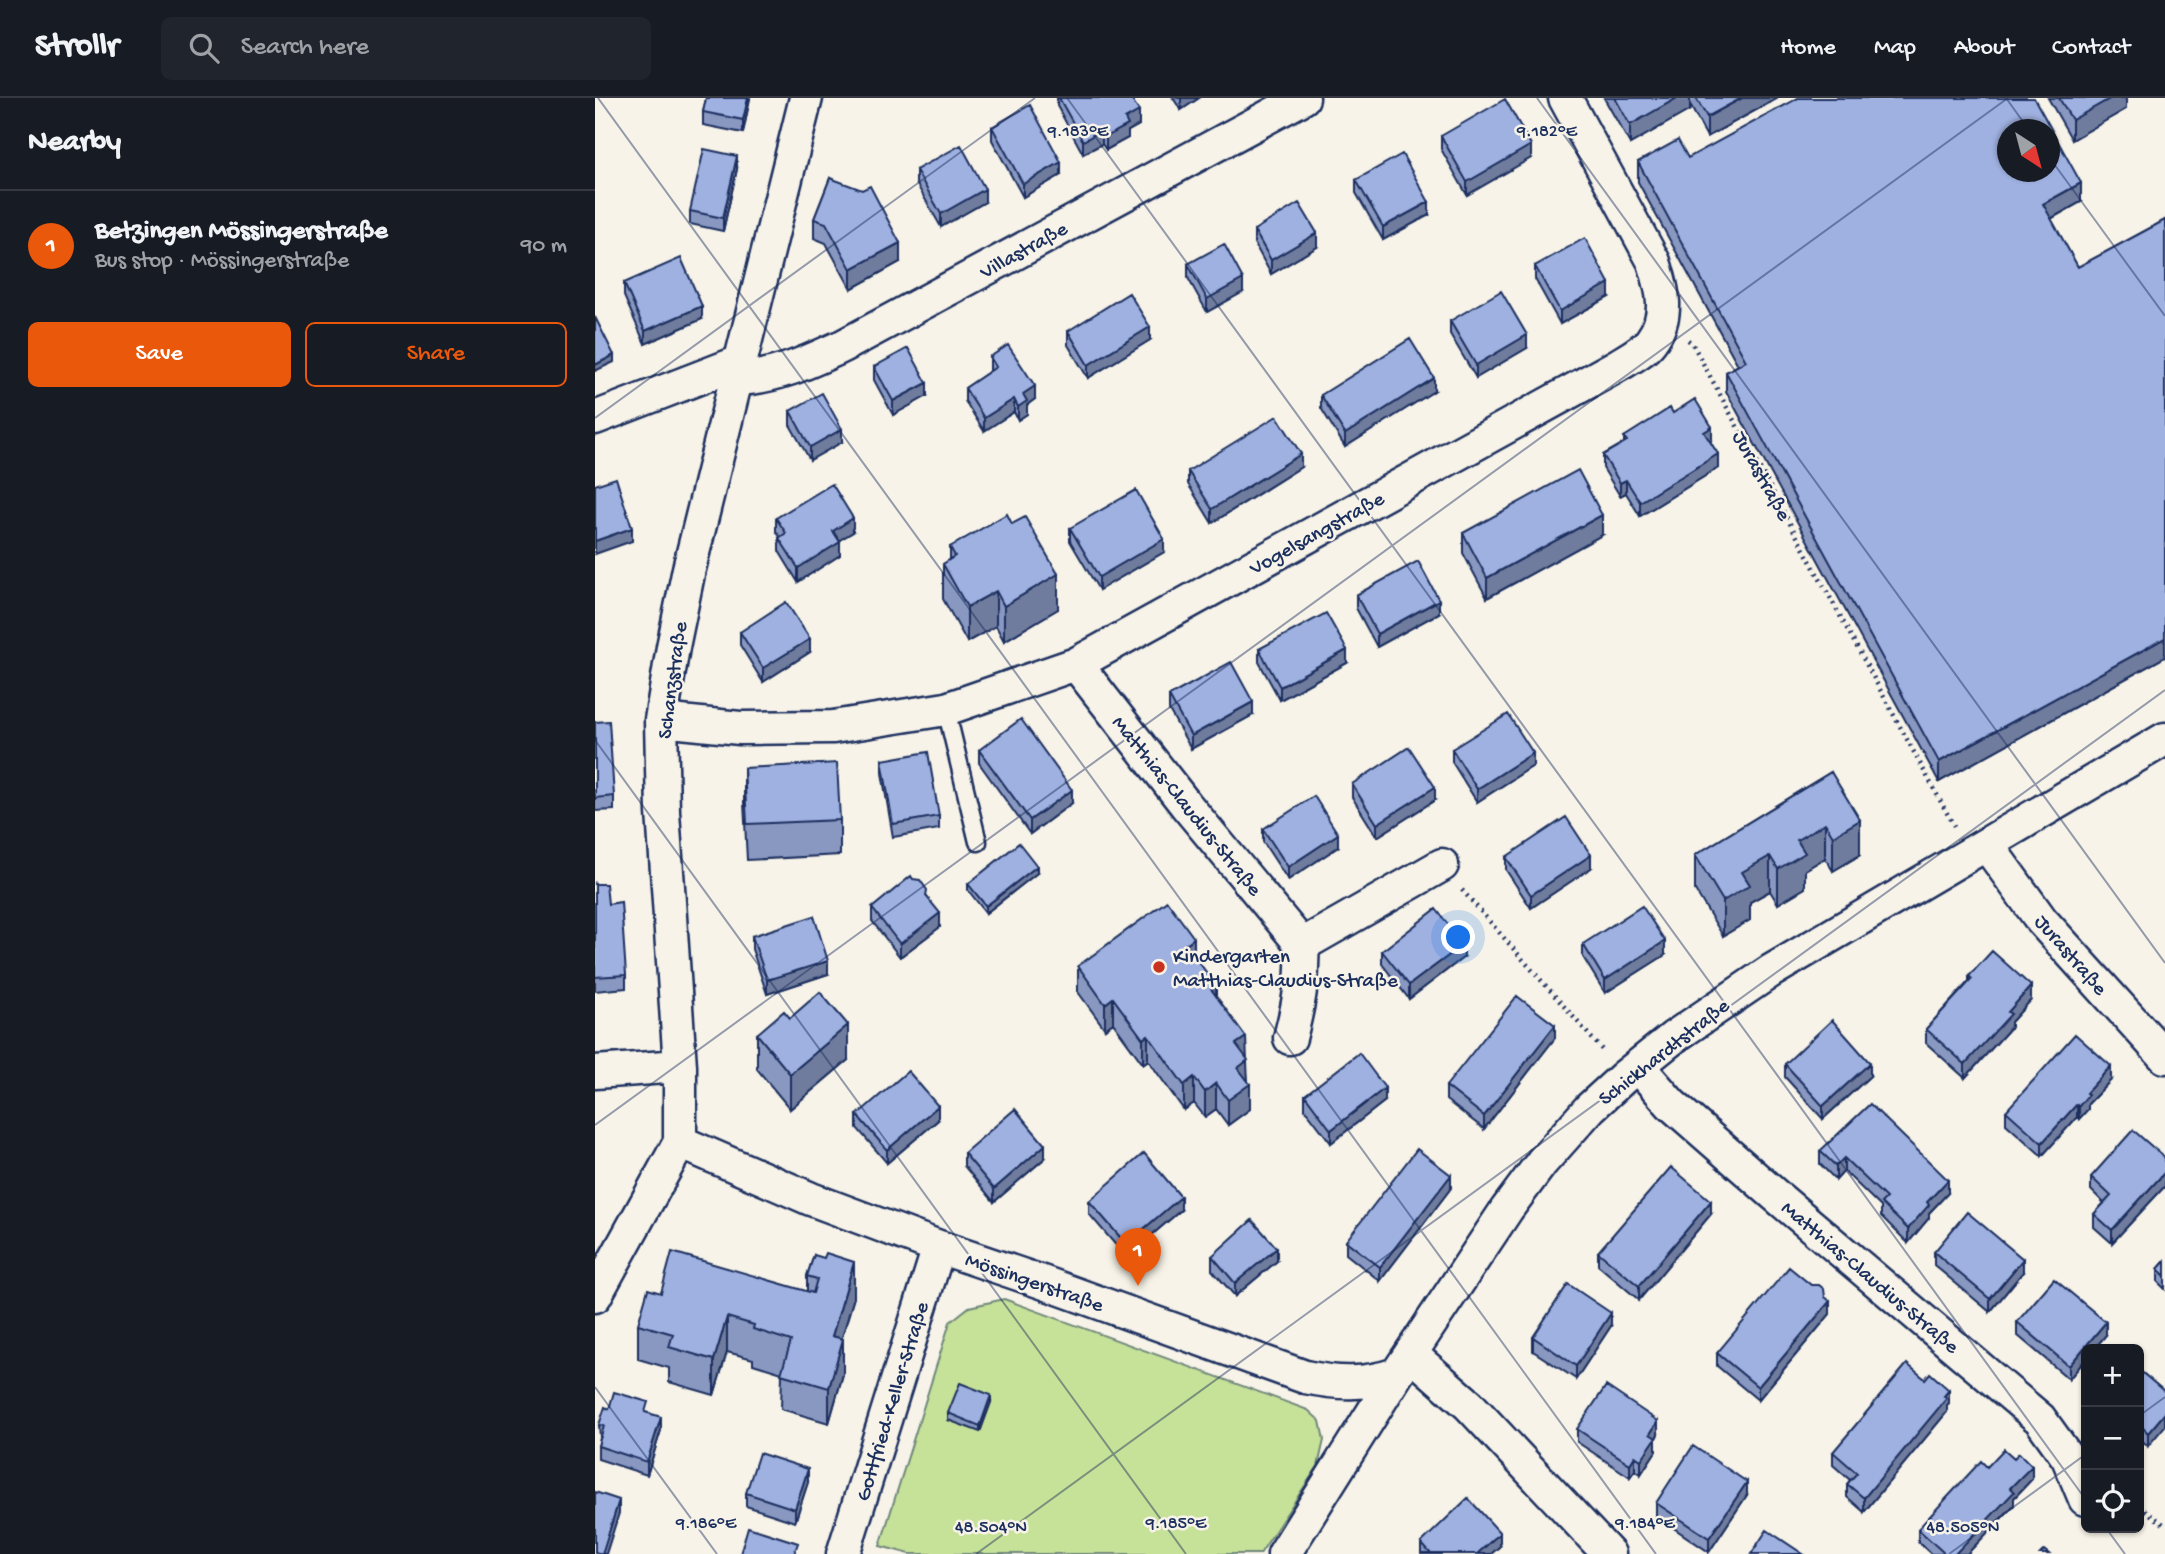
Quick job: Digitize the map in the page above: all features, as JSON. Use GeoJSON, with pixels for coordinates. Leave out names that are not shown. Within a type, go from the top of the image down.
{"type":"FeatureCollection","features":[{"type":"Feature","properties":{"kind":"street","name":"Schanzstraße"},"geometry":{"type":"LineString","coordinates":[[595,1296],[680,1142],[680,1066],[664,825],[661,720],[689,569],[806,98]]}},
{"type":"Feature","properties":{"kind":"street","name":"Villastraße"},"geometry":{"type":"LineString","coordinates":[[595,418],[738,371],[756,378],[797,367],[843,346],[1303,98]]}},
{"type":"Feature","properties":{"kind":"street"},"geometry":{"type":"LineString","coordinates":[[1565,98],[1654,262],[1663,291],[1663,319]]}},
{"type":"Feature","properties":{"kind":"street","name":"Vogelsangstraße"},"geometry":{"type":"LineString","coordinates":[[661,720],[740,728],[833,727],[946,709],[1076,664],[1615,367],[1650,343],[1663,319]]}},
{"type":"Feature","properties":{"kind":"street","name":"Matthias-Claudius-Straße"},"geometry":{"type":"LineString","coordinates":[[1076,664],[1186,805],[1302,945]]}},
{"type":"Feature","properties":{"kind":"street","name":"Schickhardtstraße"},"geometry":{"type":"LineString","coordinates":[[1284,1554],[1404,1364],[1507,1209],[1542,1162],[1590,1108],[1631,1071],[1695,1022],[1771,971],[2165,739]]}},
{"type":"Feature","properties":{"kind":"street","name":"Jurastraße"},"geometry":{"type":"LineString","coordinates":[[1979,850],[2165,1057]]}},
{"type":"Feature","properties":{"kind":"street"},"geometry":{"type":"LineString","coordinates":[[1290,1038],[1301,992],[1304,968],[1302,945],[1442,866]]}},
{"type":"Feature","properties":{"kind":"street"},"geometry":{"type":"LineString","coordinates":[[595,1072],[680,1066]]}},
{"type":"Feature","properties":{"kind":"street","name":"Matthias-Claudius-Straße"},"geometry":{"type":"LineString","coordinates":[[1631,1071],[2040,1419],[2068,1458],[2081,1489]]}},
{"type":"Feature","properties":{"kind":"street","name":"Mössingerstraße"},"geometry":{"type":"LineString","coordinates":[[680,1142],[811,1199],[1304,1377],[1333,1383],[1358,1383],[1378,1380],[1404,1364]]}},
{"type":"Feature","properties":{"kind":"street","name":"Gottfried-Keller-Straße"},"geometry":{"type":"LineString","coordinates":[[843,1554],[939,1247]]}},
{"type":"Feature","properties":{"kind":"street"},"geometry":{"type":"LineString","coordinates":[[1404,1364],[1469,1405],[1609,1554]]}},
{"type":"Feature","properties":{"kind":"lane"},"geometry":{"type":"LineString","coordinates":[[946,709],[978,842]]}},
{"type":"Feature","properties":{"kind":"path","name":"Jurastraße"},"geometry":{"type":"LineString","coordinates":[[1663,319],[1692,343],[1979,850]]}},
{"type":"Feature","properties":{"kind":"path"},"geometry":{"type":"LineString","coordinates":[[1442,866],[1631,1071]]}},
{"type":"Feature","properties":{"kind":"path"},"geometry":{"type":"LineString","coordinates":[[2144,1510],[2165,1525]]}},
{"type":"Feature","properties":{"kind":"green space"},"geometry":{"type":"Polygon","coordinates":[[[1004,1299],[1308,1410],[1320,1421],[1324,1440],[1318,1466],[1260,1554],[910,1554],[880,1546],[950,1322],[969,1307],[1004,1299]]]}},
{"type":"Feature","properties":{"kind":"building"},"geometry":{"type":"Polygon","coordinates":[[[706,98],[748,98],[743,120],[703,112],[706,98]]]}},
{"type":"Feature","properties":{"kind":"building"},"geometry":{"type":"Polygon","coordinates":[[[1059,98],[1131,98],[1139,111],[1125,119],[1128,125],[1106,137],[1102,130],[1083,141],[1059,98]]]}},
{"type":"Feature","properties":{"kind":"building"},"geometry":{"type":"Polygon","coordinates":[[[1615,98],[1677,98],[1630,125],[1615,98]]]}},
{"type":"Feature","properties":{"kind":"building"},"geometry":{"type":"Polygon","coordinates":[[[1696,98],[1742,98],[1707,117],[1696,98]]]}},
{"type":"Feature","properties":{"kind":"building"},"geometry":{"type":"Polygon","coordinates":[[[1798,98],[2034,98],[2046,119],[1997,119],[1997,182],[2060,182],[2060,145],[2081,183],[2043,204],[2078,267],[2165,220],[2165,638],[1939,762],[1726,372],[1746,361],[1638,162],[1678,140],[1688,158],[1798,98]]]}},
{"type":"Feature","properties":{"kind":"building"},"geometry":{"type":"Polygon","coordinates":[[[2059,98],[2111,98],[2072,120],[2059,98]]]}},
{"type":"Feature","properties":{"kind":"building"},"geometry":{"type":"Polygon","coordinates":[[[1505,99],[1531,145],[1467,182],[1441,136],[1505,99]]]}},
{"type":"Feature","properties":{"kind":"building"},"geometry":{"type":"Polygon","coordinates":[[[1030,105],[1061,162],[1023,184],[992,127],[1030,105]]]}},
{"type":"Feature","properties":{"kind":"building"},"geometry":{"type":"Polygon","coordinates":[[[961,145],[985,189],[941,214],[916,170],[961,145]]]}},
{"type":"Feature","properties":{"kind":"building"},"geometry":{"type":"Polygon","coordinates":[[[704,149],[737,156],[723,218],[690,211],[704,149]]]}},
{"type":"Feature","properties":{"kind":"building"},"geometry":{"type":"Polygon","coordinates":[[[1402,154],[1429,202],[1383,227],[1356,180],[1402,154]]]}},
{"type":"Feature","properties":{"kind":"building"},"geometry":{"type":"Polygon","coordinates":[[[830,178],[862,190],[870,186],[900,243],[851,269],[826,223],[814,219],[830,178]]]}},
{"type":"Feature","properties":{"kind":"building"},"geometry":{"type":"Polygon","coordinates":[[[1299,203],[1317,233],[1271,260],[1254,230],[1299,203]]]}},
{"type":"Feature","properties":{"kind":"building"},"geometry":{"type":"Polygon","coordinates":[[[1585,238],[1609,283],[1560,311],[1535,266],[1585,238]]]}},
{"type":"Feature","properties":{"kind":"building"},"geometry":{"type":"Polygon","coordinates":[[[1224,244],[1243,279],[1207,299],[1188,264],[1224,244]]]}},
{"type":"Feature","properties":{"kind":"building"},"geometry":{"type":"Polygon","coordinates":[[[681,258],[702,306],[645,331],[624,283],[681,258]]]}},
{"type":"Feature","properties":{"kind":"building"},"geometry":{"type":"Polygon","coordinates":[[[1501,291],[1527,335],[1476,365],[1450,321],[1501,291]]]}},
{"type":"Feature","properties":{"kind":"building"},"geometry":{"type":"Polygon","coordinates":[[[1129,293],[1150,327],[1088,365],[1068,331],[1129,293]]]}},
{"type":"Feature","properties":{"kind":"building"},"geometry":{"type":"Polygon","coordinates":[[[595,317],[614,355],[595,365],[595,317]]]}},
{"type":"Feature","properties":{"kind":"building"},"geometry":{"type":"Polygon","coordinates":[[[1410,339],[1434,378],[1345,434],[1321,395],[1410,339]]]}},
{"type":"Feature","properties":{"kind":"building"},"geometry":{"type":"Polygon","coordinates":[[[1008,345],[1035,386],[1023,394],[1027,401],[1018,407],[1014,399],[984,418],[965,388],[996,367],[990,357],[1008,345]]]}},
{"type":"Feature","properties":{"kind":"building"},"geometry":{"type":"Polygon","coordinates":[[[908,348],[927,383],[893,401],[874,367],[908,348]]]}},
{"type":"Feature","properties":{"kind":"building"},"geometry":{"type":"Polygon","coordinates":[[[822,393],[842,429],[810,447],[790,411],[822,393]]]}},
{"type":"Feature","properties":{"kind":"building"},"geometry":{"type":"Polygon","coordinates":[[[1695,399],[1712,427],[1704,432],[1718,454],[1640,502],[1626,480],[1620,483],[1603,455],[1627,441],[1624,437],[1670,408],[1673,413],[1695,399]]]}},
{"type":"Feature","properties":{"kind":"building"},"geometry":{"type":"Polygon","coordinates":[[[1277,416],[1301,454],[1212,509],[1188,471],[1277,416]]]}},
{"type":"Feature","properties":{"kind":"building"},"geometry":{"type":"Polygon","coordinates":[[[1578,470],[1602,515],[1487,578],[1463,533],[1578,470]]]}},
{"type":"Feature","properties":{"kind":"building"},"geometry":{"type":"Polygon","coordinates":[[[616,478],[632,528],[595,541],[595,485],[616,478]]]}},
{"type":"Feature","properties":{"kind":"building"},"geometry":{"type":"Polygon","coordinates":[[[832,484],[853,518],[833,531],[840,542],[798,568],[779,538],[786,533],[776,518],[832,484]]]}},
{"type":"Feature","properties":{"kind":"building"},"geometry":{"type":"Polygon","coordinates":[[[1136,490],[1164,539],[1099,577],[1070,528],[1136,490]]]}},
{"type":"Feature","properties":{"kind":"building"},"geometry":{"type":"Polygon","coordinates":[[[1007,514],[1012,524],[1025,517],[1058,574],[1004,606],[996,591],[967,607],[943,564],[955,556],[950,547],[1007,514]]]}},
{"type":"Feature","properties":{"kind":"building"},"geometry":{"type":"Polygon","coordinates":[[[1418,561],[1439,600],[1377,634],[1356,595],[1418,561]]]}},
{"type":"Feature","properties":{"kind":"building"},"geometry":{"type":"Polygon","coordinates":[[[786,602],[810,639],[763,668],[740,632],[786,602]]]}},
{"type":"Feature","properties":{"kind":"building"},"geometry":{"type":"Polygon","coordinates":[[[1326,613],[1347,650],[1280,687],[1259,649],[1326,613]]]}},
{"type":"Feature","properties":{"kind":"building"},"geometry":{"type":"Polygon","coordinates":[[[1231,662],[1253,702],[1191,736],[1169,696],[1231,662]]]}},
{"type":"Feature","properties":{"kind":"building"},"geometry":{"type":"Polygon","coordinates":[[[1508,714],[1533,753],[1477,789],[1452,749],[1508,714]]]}},
{"type":"Feature","properties":{"kind":"building"},"geometry":{"type":"Polygon","coordinates":[[[1021,719],[1072,790],[1030,820],[979,750],[1021,719]]]}},
{"type":"Feature","properties":{"kind":"building"},"geometry":{"type":"Polygon","coordinates":[[[609,721],[614,796],[595,798],[595,722],[609,721]]]}},
{"type":"Feature","properties":{"kind":"building"},"geometry":{"type":"Polygon","coordinates":[[[1409,747],[1435,787],[1377,824],[1352,784],[1409,747]]]}},
{"type":"Feature","properties":{"kind":"building"},"geometry":{"type":"Polygon","coordinates":[[[928,752],[939,816],[893,824],[882,760],[928,752]]]}},
{"type":"Feature","properties":{"kind":"building"},"geometry":{"type":"Polygon","coordinates":[[[837,763],[840,820],[747,824],[744,768],[837,763]]]}},
{"type":"Feature","properties":{"kind":"building"},"geometry":{"type":"Polygon","coordinates":[[[1831,772],[1860,820],[1833,836],[1825,823],[1797,840],[1805,853],[1778,869],[1770,856],[1742,872],[1750,885],[1723,901],[1695,855],[1831,772]]]}},
{"type":"Feature","properties":{"kind":"building"},"geometry":{"type":"Polygon","coordinates":[[[1314,796],[1338,834],[1288,867],[1263,829],[1314,796]]]}},
{"type":"Feature","properties":{"kind":"building"},"geometry":{"type":"Polygon","coordinates":[[[1566,817],[1591,855],[1531,895],[1506,857],[1566,817]]]}},
{"type":"Feature","properties":{"kind":"building"},"geometry":{"type":"Polygon","coordinates":[[[1019,843],[1037,866],[986,906],[968,884],[1019,843]]]}},
{"type":"Feature","properties":{"kind":"building"},"geometry":{"type":"Polygon","coordinates":[[[911,876],[920,880],[927,890],[926,896],[940,913],[900,944],[872,908],[911,876]]]}},
{"type":"Feature","properties":{"kind":"building"},"geometry":{"type":"Polygon","coordinates":[[[595,884],[606,884],[608,904],[621,902],[626,975],[595,977],[595,884]]]}},
{"type":"Feature","properties":{"kind":"building"},"geometry":{"type":"Polygon","coordinates":[[[1167,901],[1194,938],[1186,944],[1216,986],[1211,989],[1246,1037],[1236,1044],[1248,1060],[1238,1068],[1250,1084],[1228,1100],[1216,1083],[1205,1092],[1194,1077],[1184,1085],[1148,1035],[1143,1039],[1113,998],[1105,1004],[1078,966],[1167,901]]]}},
{"type":"Feature","properties":{"kind":"building"},"geometry":{"type":"Polygon","coordinates":[[[1642,906],[1665,941],[1605,980],[1583,944],[1642,906]]]}},
{"type":"Feature","properties":{"kind":"building"},"geometry":{"type":"Polygon","coordinates":[[[1436,909],[1464,944],[1409,985],[1382,951],[1436,909]]]}},
{"type":"Feature","properties":{"kind":"building"},"geometry":{"type":"Polygon","coordinates":[[[814,916],[828,961],[767,980],[752,936],[814,916]]]}},
{"type":"Feature","properties":{"kind":"building"},"geometry":{"type":"Polygon","coordinates":[[[1992,951],[2031,986],[2008,1012],[2011,1014],[1965,1064],[1926,1029],[1972,979],[1969,976],[1992,951]]]}},
{"type":"Feature","properties":{"kind":"building"},"geometry":{"type":"Polygon","coordinates":[[[820,992],[848,1025],[790,1074],[757,1034],[784,1011],[790,1018],[820,992]]]}},
{"type":"Feature","properties":{"kind":"building"},"geometry":{"type":"Polygon","coordinates":[[[1517,996],[1555,1025],[1484,1116],[1446,1086],[1517,996]]]}},
{"type":"Feature","properties":{"kind":"building"},"geometry":{"type":"Polygon","coordinates":[[[1832,1020],[1870,1063],[1823,1106],[1785,1064],[1832,1020]]]}},
{"type":"Feature","properties":{"kind":"building"},"geometry":{"type":"Polygon","coordinates":[[[2075,1034],[2111,1066],[2086,1093],[2088,1095],[2079,1106],[2077,1104],[2042,1143],[2006,1111],[2075,1034]]]}},
{"type":"Feature","properties":{"kind":"building"},"geometry":{"type":"Polygon","coordinates":[[[1359,1053],[1385,1088],[1331,1130],[1305,1095],[1359,1053]]]}},
{"type":"Feature","properties":{"kind":"building"},"geometry":{"type":"Polygon","coordinates":[[[908,1071],[938,1106],[887,1150],[857,1115],[908,1071]]]}},
{"type":"Feature","properties":{"kind":"building"},"geometry":{"type":"Polygon","coordinates":[[[1870,1104],[1948,1180],[1927,1202],[1929,1205],[1908,1229],[1881,1203],[1886,1198],[1844,1158],[1836,1166],[1820,1151],[1870,1104]]]}},
{"type":"Feature","properties":{"kind":"building"},"geometry":{"type":"Polygon","coordinates":[[[1015,1109],[1045,1145],[994,1189],[964,1153],[1015,1109]]]}},
{"type":"Feature","properties":{"kind":"building"},"geometry":{"type":"Polygon","coordinates":[[[2133,1130],[2165,1158],[2165,1172],[2112,1230],[2094,1214],[2111,1196],[2091,1177],[2133,1130]]]}},
{"type":"Feature","properties":{"kind":"building"},"geometry":{"type":"Polygon","coordinates":[[[1417,1149],[1451,1175],[1380,1267],[1346,1241],[1417,1149]]]}},
{"type":"Feature","properties":{"kind":"building"},"geometry":{"type":"Polygon","coordinates":[[[1144,1153],[1181,1197],[1126,1244],[1089,1201],[1144,1153]]]}},
{"type":"Feature","properties":{"kind":"building"},"geometry":{"type":"Polygon","coordinates":[[[1671,1167],[1711,1201],[1639,1286],[1598,1252],[1671,1167]]]}},
{"type":"Feature","properties":{"kind":"building"},"geometry":{"type":"Polygon","coordinates":[[[1967,1212],[2023,1259],[1990,1299],[1934,1252],[1967,1212]]]}},
{"type":"Feature","properties":{"kind":"building"},"geometry":{"type":"Polygon","coordinates":[[[1252,1220],[1277,1248],[1235,1283],[1212,1256],[1252,1220]]]}},
{"type":"Feature","properties":{"kind":"building"},"geometry":{"type":"Polygon","coordinates":[[[672,1252],[813,1293],[817,1279],[807,1276],[814,1255],[824,1258],[826,1253],[854,1262],[832,1336],[843,1339],[829,1388],[781,1374],[791,1341],[753,1329],[754,1325],[727,1317],[714,1360],[669,1347],[673,1334],[638,1324],[648,1289],[661,1293],[672,1252]]]}},
{"type":"Feature","properties":{"kind":"building"},"geometry":{"type":"Polygon","coordinates":[[[2165,1261],[2165,1276],[2158,1269],[2165,1261]]]}},
{"type":"Feature","properties":{"kind":"building"},"geometry":{"type":"Polygon","coordinates":[[[1789,1267],[1811,1285],[1819,1285],[1824,1289],[1825,1297],[1830,1301],[1758,1387],[1717,1353],[1789,1267]]]}},
{"type":"Feature","properties":{"kind":"building"},"geometry":{"type":"Polygon","coordinates":[[[2054,1279],[2106,1322],[2088,1344],[2081,1344],[2081,1352],[2069,1366],[2017,1322],[2054,1279]]]}},
{"type":"Feature","properties":{"kind":"building"},"geometry":{"type":"Polygon","coordinates":[[[1568,1284],[1611,1313],[1576,1366],[1533,1337],[1568,1284]]]}},
{"type":"Feature","properties":{"kind":"building"},"geometry":{"type":"Polygon","coordinates":[[[1907,1364],[1925,1379],[1930,1373],[1949,1390],[1944,1396],[1947,1398],[1864,1498],[1847,1484],[1857,1473],[1833,1452],[1907,1364]]]}},
{"type":"Feature","properties":{"kind":"building"},"geometry":{"type":"Polygon","coordinates":[[[2144,1374],[2165,1392],[2165,1413],[2148,1433],[2144,1429],[2144,1374]]]}},
{"type":"Feature","properties":{"kind":"building"},"geometry":{"type":"Polygon","coordinates":[[[960,1383],[991,1395],[980,1426],[948,1413],[960,1383]]]}},
{"type":"Feature","properties":{"kind":"building"},"geometry":{"type":"Polygon","coordinates":[[[1606,1386],[1658,1421],[1650,1434],[1656,1438],[1641,1460],[1635,1456],[1630,1464],[1577,1429],[1606,1386]]]}},
{"type":"Feature","properties":{"kind":"building"},"geometry":{"type":"Polygon","coordinates":[[[614,1392],[648,1402],[645,1412],[661,1417],[647,1462],[598,1446],[604,1426],[599,1425],[605,1407],[609,1409],[614,1392]]]}},
{"type":"Feature","properties":{"kind":"building"},"geometry":{"type":"Polygon","coordinates":[[[1693,1446],[1747,1482],[1709,1538],[1656,1503],[1693,1446]]]}},
{"type":"Feature","properties":{"kind":"building"},"geometry":{"type":"Polygon","coordinates":[[[2004,1449],[2014,1458],[2019,1453],[2032,1466],[2010,1488],[2014,1492],[1955,1554],[1945,1554],[1918,1529],[1981,1461],[1987,1467],[2004,1449]]]}},
{"type":"Feature","properties":{"kind":"building"},"geometry":{"type":"Polygon","coordinates":[[[759,1453],[808,1469],[795,1509],[746,1493],[759,1453]]]}},
{"type":"Feature","properties":{"kind":"building"},"geometry":{"type":"Polygon","coordinates":[[[595,1492],[619,1500],[602,1554],[595,1552],[595,1492]]]}},
{"type":"Feature","properties":{"kind":"building"},"geometry":{"type":"Polygon","coordinates":[[[1468,1498],[1500,1533],[1477,1554],[1431,1554],[1421,1543],[1468,1498]]]}},
{"type":"Feature","properties":{"kind":"building"},"geometry":{"type":"Polygon","coordinates":[[[748,1527],[798,1543],[794,1554],[740,1554],[748,1527]]]}},
{"type":"Feature","properties":{"kind":"building"},"geometry":{"type":"Polygon","coordinates":[[[1767,1530],[1803,1554],[1751,1554],[1767,1530]]]}},
{"type":"Feature","properties":{"kind":"place","name":"Kindergarten Matthias-Claudius-Straße"},"geometry":{"type":"Point","coordinates":[1159,967]}},
{"type":"Feature","properties":{"kind":"place","name":"Betzingen Mössingerstraße"},"geometry":{"type":"Point","coordinates":[1138,1286]}}]}
